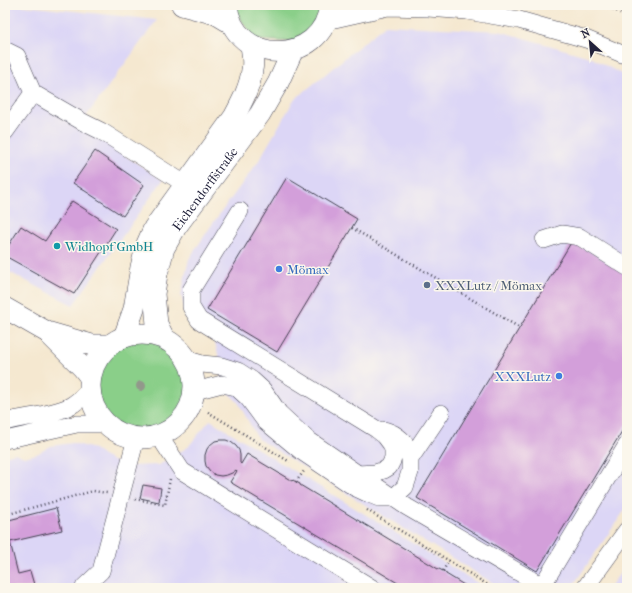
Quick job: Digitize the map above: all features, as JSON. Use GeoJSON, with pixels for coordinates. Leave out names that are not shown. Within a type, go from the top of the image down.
{"type":"FeatureCollection","features":[{"type":"Feature","properties":{"kind":"main road"},"geometry":{"type":"LineString","coordinates":[[182,5],[216,14],[229,14],[240,35],[251,45],[271,52],[286,52],[304,46],[321,30],[328,13]]}},
{"type":"Feature","properties":{"kind":"main road","name":"Eichendorffstraße"},"geometry":{"type":"LineString","coordinates":[[117,341],[134,309],[141,267],[147,244],[154,228],[234,117],[241,104],[253,70],[251,45]]}},
{"type":"Feature","properties":{"kind":"main road","name":"Eichendorffstraße"},"geometry":{"type":"LineString","coordinates":[[164,338],[157,324],[154,294],[157,274],[164,248],[176,227],[260,114],[278,83],[293,50]]}},
{"type":"Feature","properties":{"kind":"main road"},"geometry":{"type":"LineString","coordinates":[[5,308],[47,332],[92,345],[117,341],[134,334],[154,335],[164,338],[178,347],[188,360],[194,375],[195,391],[191,405],[185,417],[173,429],[159,436],[143,439],[129,437],[116,432],[105,424],[96,412],[93,404],[90,383],[82,366],[47,332]]}},
{"type":"Feature","properties":{"kind":"main road"},"geometry":{"type":"LineString","coordinates":[[90,383],[94,365],[101,354],[117,341]]}},
{"type":"Feature","properties":{"kind":"street"},"geometry":{"type":"LineString","coordinates":[[328,13],[385,6],[467,11],[519,20],[586,39],[627,56]]}},
{"type":"Feature","properties":{"kind":"street"},"geometry":{"type":"LineString","coordinates":[[5,50],[17,56],[33,93],[101,131],[185,184]]}},
{"type":"Feature","properties":{"kind":"street"},"geometry":{"type":"LineString","coordinates":[[5,132],[33,93]]}},
{"type":"Feature","properties":{"kind":"street"},"geometry":{"type":"LineString","coordinates":[[240,211],[191,290],[191,307],[199,320],[376,428],[385,436],[391,444],[393,450],[393,457],[389,467],[376,473],[358,474]]}},
{"type":"Feature","properties":{"kind":"street"},"geometry":{"type":"LineString","coordinates":[[544,240],[562,234],[580,237],[627,267]]}},
{"type":"Feature","properties":{"kind":"street"},"geometry":{"type":"LineString","coordinates":[[188,360],[202,364],[222,366],[238,371],[263,390],[278,413],[307,439],[394,498],[542,586],[627,445]]}},
{"type":"Feature","properties":{"kind":"street"},"geometry":{"type":"LineString","coordinates":[[5,422],[53,412],[70,406],[80,399],[90,383]]}},
{"type":"Feature","properties":{"kind":"street"},"geometry":{"type":"LineString","coordinates":[[195,391],[222,384],[236,387],[248,398],[265,421],[300,450],[359,489],[380,498],[394,498],[405,487],[410,472],[408,448],[403,440],[387,430],[376,428]]}},
{"type":"Feature","properties":{"kind":"street"},"geometry":{"type":"LineString","coordinates":[[410,459],[441,413]]}},
{"type":"Feature","properties":{"kind":"street"},"geometry":{"type":"LineString","coordinates":[[5,440],[77,424],[105,424]]}},
{"type":"Feature","properties":{"kind":"street"},"geometry":{"type":"LineString","coordinates":[[159,436],[182,471],[372,588]]}},
{"type":"Feature","properties":{"kind":"street"},"geometry":{"type":"LineString","coordinates":[[84,587],[101,571],[136,438]]}},
{"type":"Feature","properties":{"kind":"street"},"geometry":{"type":"LineString","coordinates":[[585,588],[627,530]]}},
{"type":"Feature","properties":{"kind":"path"},"geometry":{"type":"LineString","coordinates":[[606,5],[627,17]]}},
{"type":"Feature","properties":{"kind":"path"},"geometry":{"type":"LineString","coordinates":[[352,228],[520,328]]}},
{"type":"Feature","properties":{"kind":"path"},"geometry":{"type":"LineString","coordinates":[[296,482],[304,471]]}},
{"type":"Feature","properties":{"kind":"path"},"geometry":{"type":"LineString","coordinates":[[443,571],[449,560]]}},
{"type":"Feature","properties":{"kind":"shaded area"},"geometry":{"type":"Polygon","coordinates":[[[5,5],[157,20],[79,126],[163,180],[73,305],[5,270],[5,5]]]}},
{"type":"Feature","properties":{"kind":"shaded area"},"geometry":{"type":"Polygon","coordinates":[[[385,25],[499,31],[590,57],[627,77],[627,507],[571,588],[501,588],[258,439],[238,402],[224,389],[214,339],[187,317],[181,295],[189,259],[213,223],[258,162],[294,100],[385,25]]]}},
{"type":"Feature","properties":{"kind":"shaded area"},"geometry":{"type":"Polygon","coordinates":[[[210,420],[486,588],[5,588],[5,456],[15,453],[24,457],[37,454],[51,446],[73,443],[94,449],[103,456],[115,462],[131,466],[159,465],[188,447],[210,420]]]}},
{"type":"Feature","properties":{"kind":"shaded area"},"geometry":{"type":"Polygon","coordinates":[[[627,564],[627,588],[609,588],[627,564]]]}},
{"type":"Feature","properties":{"kind":"green space"},"geometry":{"type":"Polygon","coordinates":[[[231,5],[323,5],[320,19],[297,42],[255,40],[231,5]]]}},
{"type":"Feature","properties":{"kind":"green space"},"geometry":{"type":"Polygon","coordinates":[[[142,340],[160,344],[174,354],[184,368],[188,386],[184,404],[174,418],[160,428],[142,432],[124,428],[110,418],[100,404],[96,386],[100,368],[110,354],[124,344],[142,340]]]}},
{"type":"Feature","properties":{"kind":"building"},"geometry":{"type":"Polygon","coordinates":[[[95,151],[144,185],[123,216],[73,183],[95,151]]]}},
{"type":"Feature","properties":{"kind":"building","name":"Mömax"},"geometry":{"type":"Polygon","coordinates":[[[287,177],[357,219],[277,352],[207,310],[287,177]]]}},
{"type":"Feature","properties":{"kind":"building","name":"Widhopf GmbH"},"geometry":{"type":"Polygon","coordinates":[[[72,201],[116,229],[74,294],[5,256],[5,251],[21,226],[45,241],[72,201]]]}},
{"type":"Feature","properties":{"kind":"building","name":"XXXLutz"},"geometry":{"type":"Polygon","coordinates":[[[572,241],[627,274],[627,423],[537,571],[417,498],[572,241]]]}},
{"type":"Feature","properties":{"kind":"building"},"geometry":{"type":"Polygon","coordinates":[[[226,440],[236,446],[239,450],[241,464],[247,454],[292,481],[293,480],[300,484],[469,588],[406,588],[230,482],[237,471],[236,470],[227,475],[215,475],[206,466],[205,455],[210,445],[215,441],[226,440]]]}},
{"type":"Feature","properties":{"kind":"building"},"geometry":{"type":"Polygon","coordinates":[[[143,485],[161,488],[159,502],[140,498],[143,485]]]}},
{"type":"Feature","properties":{"kind":"building"},"geometry":{"type":"Polygon","coordinates":[[[56,508],[62,530],[10,542],[18,574],[30,571],[35,588],[5,588],[5,521],[56,508]]]}},
{"type":"Feature","properties":{"kind":"place","name":"Widhopf GmbH"},"geometry":{"type":"Point","coordinates":[57,246]}},
{"type":"Feature","properties":{"kind":"place","name":"Mömax"},"geometry":{"type":"Point","coordinates":[279,269]}},
{"type":"Feature","properties":{"kind":"place","name":"XXXLutz / Mömax"},"geometry":{"type":"Point","coordinates":[427,285]}},
{"type":"Feature","properties":{"kind":"place","name":"XXXLutz"},"geometry":{"type":"Point","coordinates":[559,376]}}]}
